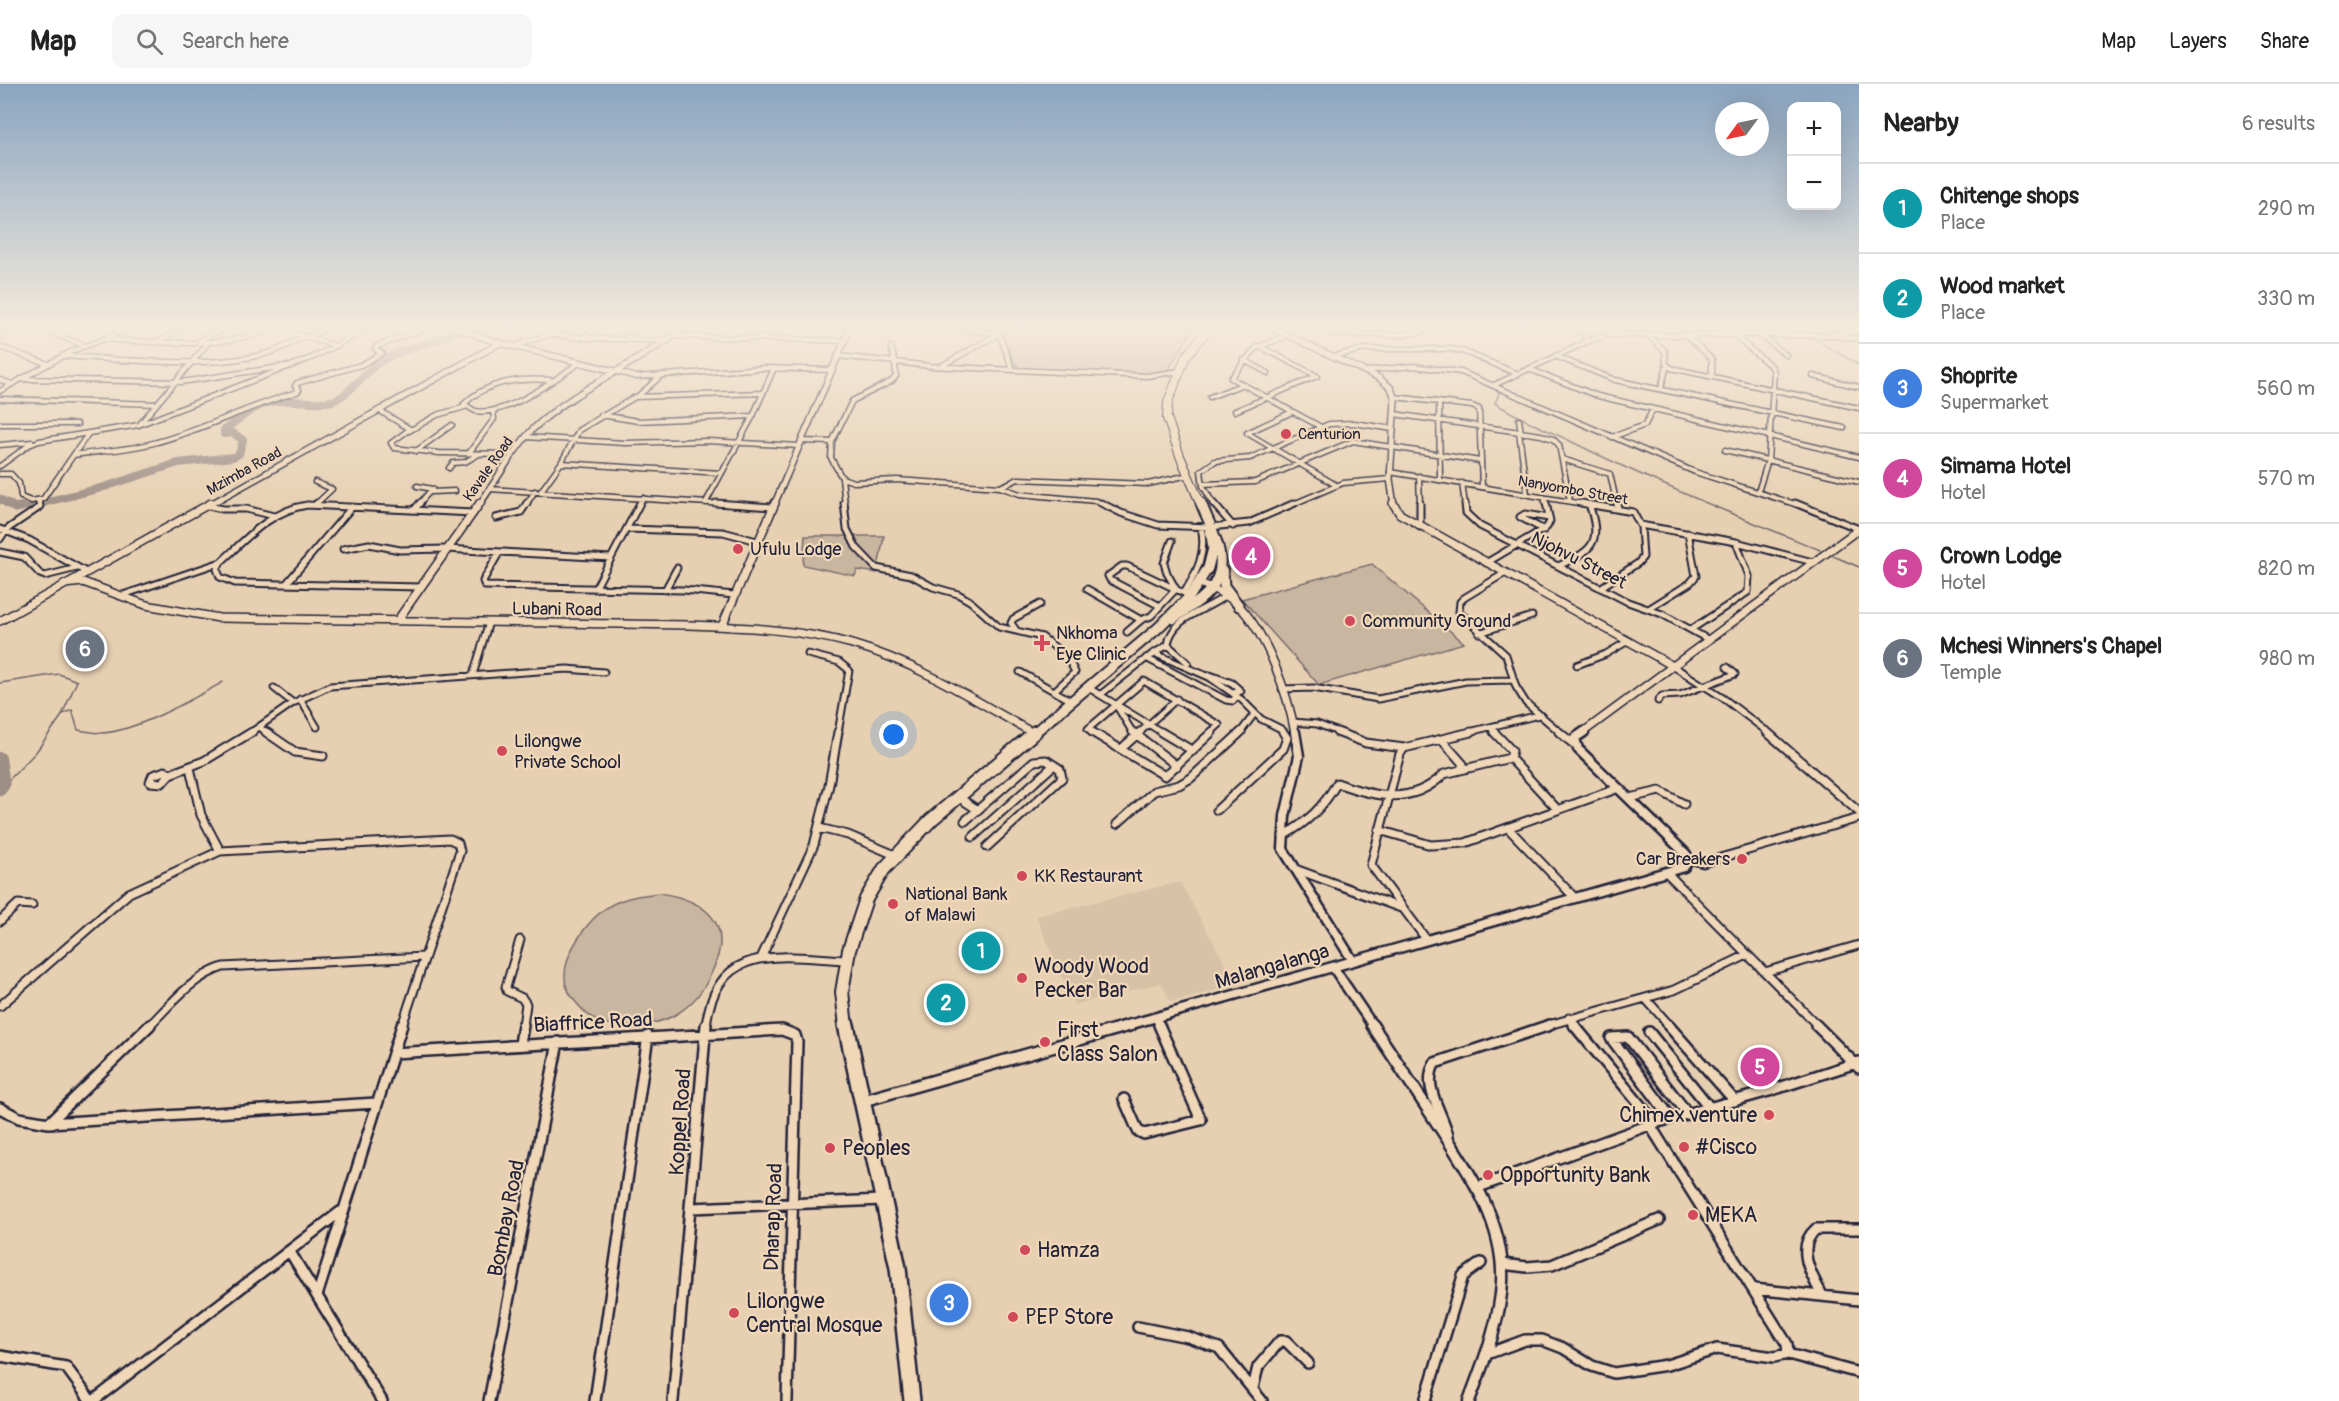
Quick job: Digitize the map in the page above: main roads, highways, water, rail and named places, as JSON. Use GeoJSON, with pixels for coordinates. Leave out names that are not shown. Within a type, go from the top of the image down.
{"type":"FeatureCollection","features":[{"type":"Feature","properties":{"kind":"highway"},"geometry":{"type":"LineString","coordinates":[[1158,628],[1187,594],[1200,583],[1208,568],[1211,555],[1207,528],[1167,418],[1168,402],[1174,387]]}},
{"type":"Feature","properties":{"kind":"highway"},"geometry":{"type":"LineString","coordinates":[[1207,528],[1220,546],[1224,586],[1239,606]]}},
{"type":"Feature","properties":{"kind":"highway"},"geometry":{"type":"LineString","coordinates":[[912,1401],[904,1308],[884,1200],[860,1101],[843,1011],[842,992],[846,960],[866,899],[895,855],[958,797],[1070,700],[1158,628],[1204,596],[1213,587],[1220,573],[1222,559]]}},
{"type":"Feature","properties":{"kind":"highway"},"geometry":{"type":"LineString","coordinates":[[1204,596],[1227,597]]}},
{"type":"Feature","properties":{"kind":"waterway"},"geometry":{"type":"LineString","coordinates":[[34,505],[101,488],[178,463],[233,457],[239,454],[243,440],[233,433],[224,434],[224,430],[252,410],[279,401],[332,401],[352,387]]}},
{"type":"Feature","properties":{"kind":"waterway"},"geometry":{"type":"LineString","coordinates":[[1500,391],[1495,403],[1522,418],[1661,484],[1820,550]]}},
{"type":"Feature","properties":{"kind":"waterway"},"geometry":{"type":"LineString","coordinates":[[0,499],[10,505]]}},
{"type":"Feature","properties":{"kind":"waterway"},"geometry":{"type":"LineString","coordinates":[[7,503],[15,508],[40,503]]}},
{"type":"Feature","properties":{"kind":"waterway"},"geometry":{"type":"LineString","coordinates":[[1831,555],[1859,567]]}},
{"type":"Feature","properties":{"kind":"waterway"},"geometry":{"type":"LineString","coordinates":[[0,683],[59,674],[77,681],[61,717],[36,752],[4,785]]}},
{"type":"Feature","properties":{"kind":"waterway"},"geometry":{"type":"LineString","coordinates":[[63,714],[72,710],[78,730],[98,733],[115,731],[163,714],[223,682]]}},
{"type":"Feature","properties":{"kind":"waterway"},"geometry":{"type":"LineString","coordinates":[[0,758],[4,785],[0,790]]}},
{"type":"Feature","properties":{"kind":"place","name":"Centurion"},"geometry":{"type":"Point","coordinates":[1286,434]}},
{"type":"Feature","properties":{"kind":"place","name":"Ufulu Lodge"},"geometry":{"type":"Point","coordinates":[738,549]}},
{"type":"Feature","properties":{"kind":"place","name":"Simama Hotel"},"geometry":{"type":"Point","coordinates":[1251,556]}},
{"type":"Feature","properties":{"kind":"place","name":"Community Ground"},"geometry":{"type":"Point","coordinates":[1350,621]}},
{"type":"Feature","properties":{"kind":"place","name":"Nkhoma Eye Clinic"},"geometry":{"type":"Point","coordinates":[1042,643]}},
{"type":"Feature","properties":{"kind":"place","name":"Mchesi Winners's Chapel"},"geometry":{"type":"Point","coordinates":[85,649]}},
{"type":"Feature","properties":{"kind":"place","name":"Lilongwe Private School"},"geometry":{"type":"Point","coordinates":[502,751]}},
{"type":"Feature","properties":{"kind":"place","name":"Car Breakers"},"geometry":{"type":"Point","coordinates":[1742,859]}},
{"type":"Feature","properties":{"kind":"place","name":"KK Restaurant"},"geometry":{"type":"Point","coordinates":[1022,876]}},
{"type":"Feature","properties":{"kind":"place","name":"National Bank of Malawi"},"geometry":{"type":"Point","coordinates":[893,904]}},
{"type":"Feature","properties":{"kind":"place","name":"Chitenge shops"},"geometry":{"type":"Point","coordinates":[981,951]}},
{"type":"Feature","properties":{"kind":"place","name":"Woody Wood Pecker Bar"},"geometry":{"type":"Point","coordinates":[1022,978]}},
{"type":"Feature","properties":{"kind":"place","name":"Wood market"},"geometry":{"type":"Point","coordinates":[946,1003]}},
{"type":"Feature","properties":{"kind":"place","name":"First Class Salon"},"geometry":{"type":"Point","coordinates":[1045,1042]}},
{"type":"Feature","properties":{"kind":"place","name":"Crown Lodge"},"geometry":{"type":"Point","coordinates":[1760,1067]}},
{"type":"Feature","properties":{"kind":"place","name":"Chimex venture"},"geometry":{"type":"Point","coordinates":[1769,1115]}},
{"type":"Feature","properties":{"kind":"place","name":"#Cisco"},"geometry":{"type":"Point","coordinates":[1684,1147]}},
{"type":"Feature","properties":{"kind":"place","name":"Peoples"},"geometry":{"type":"Point","coordinates":[830,1148]}},
{"type":"Feature","properties":{"kind":"place","name":"Opportunity Bank"},"geometry":{"type":"Point","coordinates":[1488,1175]}},
{"type":"Feature","properties":{"kind":"place","name":"MEKA"},"geometry":{"type":"Point","coordinates":[1693,1215]}},
{"type":"Feature","properties":{"kind":"place","name":"Hamza"},"geometry":{"type":"Point","coordinates":[1025,1250]}},
{"type":"Feature","properties":{"kind":"place","name":"Shoprite"},"geometry":{"type":"Point","coordinates":[949,1303]}},
{"type":"Feature","properties":{"kind":"place","name":"Lilongwe Central Mosque"},"geometry":{"type":"Point","coordinates":[734,1313]}},
{"type":"Feature","properties":{"kind":"place","name":"PEP Store"},"geometry":{"type":"Point","coordinates":[1013,1317]}}]}
